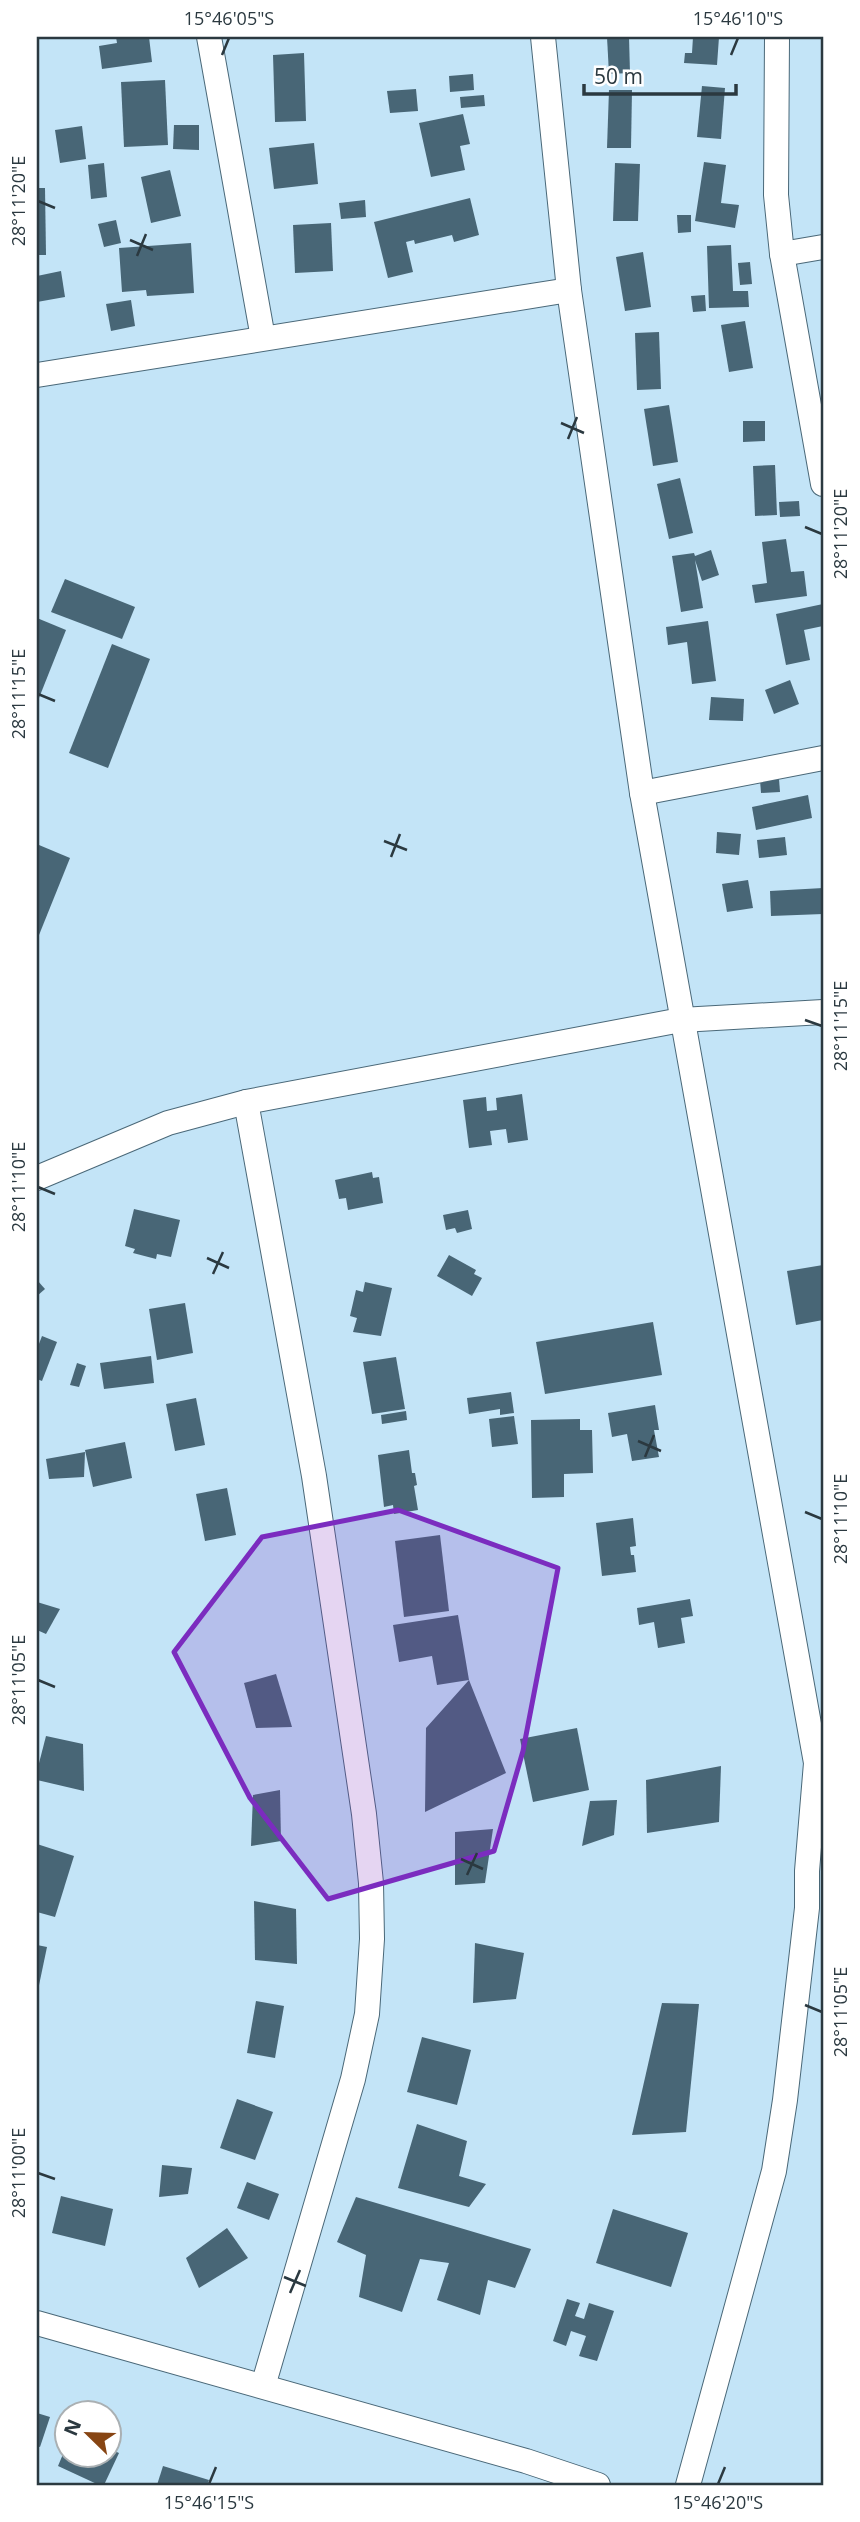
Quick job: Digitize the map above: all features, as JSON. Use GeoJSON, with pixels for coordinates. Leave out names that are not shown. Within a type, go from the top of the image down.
{"type":"FeatureCollection","features":[{"type":"Feature","properties":{"kind":"street"},"geometry":{"type":"LineString","coordinates":[[209,37],[263,338]]}},
{"type":"Feature","properties":{"kind":"street"},"geometry":{"type":"LineString","coordinates":[[543,37],[569,290],[642,793],[816,1763],[807,1871],[807,1908],[774,2171],[688,2485]]}},
{"type":"Feature","properties":{"kind":"street"},"geometry":{"type":"LineString","coordinates":[[777,37],[776,195],[782,254],[823,484]]}},
{"type":"Feature","properties":{"kind":"street"},"geometry":{"type":"LineString","coordinates":[[782,254],[823,247]]}},
{"type":"Feature","properties":{"kind":"street"},"geometry":{"type":"LineString","coordinates":[[37,375],[569,290]]}},
{"type":"Feature","properties":{"kind":"street"},"geometry":{"type":"LineString","coordinates":[[642,793],[823,758]]}},
{"type":"Feature","properties":{"kind":"street"},"geometry":{"type":"LineString","coordinates":[[37,1178],[168,1124],[246,1102],[681,1020],[823,1012]]}},
{"type":"Feature","properties":{"kind":"street"},"geometry":{"type":"LineString","coordinates":[[246,1102],[314,1476],[364,1814],[371,1882],[372,1939],[367,2014],[353,2079],[263,2386]]}},
{"type":"Feature","properties":{"kind":"street"},"geometry":{"type":"LineString","coordinates":[[37,2323],[526,2461],[598,2485]]}},
{"type":"Feature","properties":{"kind":"highlighted area"},"geometry":{"type":"Polygon","coordinates":[[[398,1510],[558,1568],[523,1751],[494,1851],[328,1899],[250,1798],[174,1652],[262,1537],[398,1510]]]}},
{"type":"Feature","properties":{"kind":"building"},"geometry":{"type":"Polygon","coordinates":[[[116,37],[149,37],[152,62],[102,69],[99,46],[117,43],[116,37]]]}},
{"type":"Feature","properties":{"kind":"building"},"geometry":{"type":"Polygon","coordinates":[[[607,37],[629,37],[630,73],[609,74],[607,37]]]}},
{"type":"Feature","properties":{"kind":"building"},"geometry":{"type":"Polygon","coordinates":[[[693,37],[719,37],[717,65],[684,63],[685,53],[692,53],[693,37]]]}},
{"type":"Feature","properties":{"kind":"building"},"geometry":{"type":"Polygon","coordinates":[[[304,53],[306,121],[275,122],[273,55],[304,53]]]}},
{"type":"Feature","properties":{"kind":"building"},"geometry":{"type":"Polygon","coordinates":[[[473,74],[474,90],[450,92],[449,76],[473,74]]]}},
{"type":"Feature","properties":{"kind":"building"},"geometry":{"type":"Polygon","coordinates":[[[165,80],[168,145],[124,147],[121,82],[165,80]]]}},
{"type":"Feature","properties":{"kind":"building"},"geometry":{"type":"Polygon","coordinates":[[[702,86],[725,88],[721,139],[697,137],[702,86]]]}},
{"type":"Feature","properties":{"kind":"building"},"geometry":{"type":"Polygon","coordinates":[[[416,89],[418,111],[390,113],[387,91],[416,89]]]}},
{"type":"Feature","properties":{"kind":"building"},"geometry":{"type":"Polygon","coordinates":[[[609,90],[632,90],[631,148],[607,148],[609,90]]]}},
{"type":"Feature","properties":{"kind":"building"},"geometry":{"type":"Polygon","coordinates":[[[484,95],[485,106],[461,108],[460,97],[484,95]]]}},
{"type":"Feature","properties":{"kind":"building"},"geometry":{"type":"Polygon","coordinates":[[[463,114],[470,144],[460,146],[465,170],[431,177],[419,123],[463,114]]]}},
{"type":"Feature","properties":{"kind":"building"},"geometry":{"type":"Polygon","coordinates":[[[174,125],[199,125],[199,150],[173,149],[174,125]]]}},
{"type":"Feature","properties":{"kind":"building"},"geometry":{"type":"Polygon","coordinates":[[[82,126],[86,159],[60,163],[55,130],[82,126]]]}},
{"type":"Feature","properties":{"kind":"building"},"geometry":{"type":"Polygon","coordinates":[[[314,143],[318,184],[274,189],[269,148],[314,143]]]}},
{"type":"Feature","properties":{"kind":"building"},"geometry":{"type":"Polygon","coordinates":[[[704,162],[726,165],[721,203],[739,205],[735,228],[695,221],[704,162]]]}},
{"type":"Feature","properties":{"kind":"building"},"geometry":{"type":"Polygon","coordinates":[[[104,163],[107,197],[91,199],[88,165],[104,163]]]}},
{"type":"Feature","properties":{"kind":"building"},"geometry":{"type":"Polygon","coordinates":[[[615,163],[640,164],[638,221],[613,221],[615,163]]]}},
{"type":"Feature","properties":{"kind":"building"},"geometry":{"type":"Polygon","coordinates":[[[170,170],[181,216],[151,223],[141,177],[170,170]]]}},
{"type":"Feature","properties":{"kind":"building"},"geometry":{"type":"Polygon","coordinates":[[[37,188],[45,188],[46,255],[37,255],[37,188]]]}},
{"type":"Feature","properties":{"kind":"building"},"geometry":{"type":"Polygon","coordinates":[[[470,198],[479,235],[454,242],[452,235],[415,244],[414,240],[406,242],[413,272],[388,278],[374,222],[470,198]]]}},
{"type":"Feature","properties":{"kind":"building"},"geometry":{"type":"Polygon","coordinates":[[[365,200],[366,217],[341,219],[339,203],[365,200]]]}},
{"type":"Feature","properties":{"kind":"building"},"geometry":{"type":"Polygon","coordinates":[[[677,215],[691,215],[691,232],[678,233],[677,215]]]}},
{"type":"Feature","properties":{"kind":"building"},"geometry":{"type":"Polygon","coordinates":[[[116,220],[121,243],[104,247],[98,224],[116,220]]]}},
{"type":"Feature","properties":{"kind":"building"},"geometry":{"type":"Polygon","coordinates":[[[331,223],[333,271],[295,273],[293,225],[331,223]]]}},
{"type":"Feature","properties":{"kind":"building"},"geometry":{"type":"Polygon","coordinates":[[[191,243],[194,293],[147,296],[146,290],[122,292],[119,248],[191,243]]]}},
{"type":"Feature","properties":{"kind":"building"},"geometry":{"type":"Polygon","coordinates":[[[731,245],[733,291],[748,291],[749,307],[709,308],[707,246],[731,245]]]}},
{"type":"Feature","properties":{"kind":"building"},"geometry":{"type":"Polygon","coordinates":[[[643,252],[651,307],[625,311],[616,257],[643,252]]]}},
{"type":"Feature","properties":{"kind":"building"},"geometry":{"type":"Polygon","coordinates":[[[750,262],[752,284],[740,285],[738,263],[750,262]]]}},
{"type":"Feature","properties":{"kind":"building"},"geometry":{"type":"Polygon","coordinates":[[[61,271],[65,297],[37,302],[37,276],[61,271]]]}},
{"type":"Feature","properties":{"kind":"building"},"geometry":{"type":"Polygon","coordinates":[[[705,295],[706,311],[693,312],[691,296],[705,295]]]}},
{"type":"Feature","properties":{"kind":"building"},"geometry":{"type":"Polygon","coordinates":[[[131,300],[135,326],[111,331],[106,304],[131,300]]]}},
{"type":"Feature","properties":{"kind":"building"},"geometry":{"type":"Polygon","coordinates":[[[745,321],[753,368],[729,372],[721,325],[745,321]]]}},
{"type":"Feature","properties":{"kind":"building"},"geometry":{"type":"Polygon","coordinates":[[[659,332],[661,389],[637,390],[635,333],[659,332]]]}},
{"type":"Feature","properties":{"kind":"building"},"geometry":{"type":"Polygon","coordinates":[[[669,405],[678,462],[653,466],[644,409],[669,405]]]}},
{"type":"Feature","properties":{"kind":"building"},"geometry":{"type":"Polygon","coordinates":[[[743,421],[765,421],[765,441],[743,442],[743,421]]]}},
{"type":"Feature","properties":{"kind":"building"},"geometry":{"type":"Polygon","coordinates":[[[775,465],[777,515],[755,516],[753,466],[775,465]]]}},
{"type":"Feature","properties":{"kind":"building"},"geometry":{"type":"Polygon","coordinates":[[[680,478],[693,533],[669,539],[657,484],[680,478]]]}},
{"type":"Feature","properties":{"kind":"building"},"geometry":{"type":"Polygon","coordinates":[[[799,501],[800,516],[780,517],[779,502],[799,501]]]}},
{"type":"Feature","properties":{"kind":"building"},"geometry":{"type":"Polygon","coordinates":[[[786,539],[791,572],[804,571],[807,596],[755,603],[752,585],[767,583],[762,542],[786,539]]]}},
{"type":"Feature","properties":{"kind":"building"},"geometry":{"type":"Polygon","coordinates":[[[711,550],[719,575],[702,581],[695,560],[703,608],[681,612],[672,556],[694,553],[695,556],[711,550]]]}},
{"type":"Feature","properties":{"kind":"building"},"geometry":{"type":"Polygon","coordinates":[[[65,579],[135,607],[122,639],[51,612],[65,579]]]}},
{"type":"Feature","properties":{"kind":"building"},"geometry":{"type":"Polygon","coordinates":[[[823,604],[823,626],[804,630],[810,660],[786,665],[776,614],[823,604]]]}},
{"type":"Feature","properties":{"kind":"building"},"geometry":{"type":"Polygon","coordinates":[[[37,618],[66,630],[37,703],[37,618]]]}},
{"type":"Feature","properties":{"kind":"building"},"geometry":{"type":"Polygon","coordinates":[[[708,621],[716,681],[692,684],[687,642],[668,645],[666,627],[708,621]]]}},
{"type":"Feature","properties":{"kind":"building"},"geometry":{"type":"Polygon","coordinates":[[[112,644],[150,659],[108,768],[69,753],[112,644]]]}},
{"type":"Feature","properties":{"kind":"building"},"geometry":{"type":"Polygon","coordinates":[[[790,680],[799,704],[774,714],[765,690],[790,680]]]}},
{"type":"Feature","properties":{"kind":"building"},"geometry":{"type":"Polygon","coordinates":[[[711,697],[744,699],[743,721],[709,720],[711,697]]]}},
{"type":"Feature","properties":{"kind":"building"},"geometry":{"type":"Polygon","coordinates":[[[779,779],[780,792],[761,793],[760,780],[779,779]]]}},
{"type":"Feature","properties":{"kind":"building"},"geometry":{"type":"Polygon","coordinates":[[[808,795],[812,818],[756,830],[752,807],[808,795]]]}},
{"type":"Feature","properties":{"kind":"building"},"geometry":{"type":"Polygon","coordinates":[[[717,832],[741,834],[739,855],[716,853],[717,832]]]}},
{"type":"Feature","properties":{"kind":"building"},"geometry":{"type":"Polygon","coordinates":[[[785,837],[787,855],[759,858],[757,840],[785,837]]]}},
{"type":"Feature","properties":{"kind":"building"},"geometry":{"type":"Polygon","coordinates":[[[39,845],[70,858],[37,940],[37,852],[39,845]]]}},
{"type":"Feature","properties":{"kind":"building"},"geometry":{"type":"Polygon","coordinates":[[[748,880],[753,908],[727,912],[722,884],[748,880]]]}},
{"type":"Feature","properties":{"kind":"building"},"geometry":{"type":"Polygon","coordinates":[[[823,888],[823,914],[771,916],[770,891],[823,888]]]}},
{"type":"Feature","properties":{"kind":"building"},"geometry":{"type":"Polygon","coordinates":[[[522,1094],[528,1140],[508,1143],[506,1129],[490,1131],[492,1145],[469,1148],[463,1100],[486,1097],[487,1111],[497,1110],[496,1098],[522,1094]]]}},
{"type":"Feature","properties":{"kind":"building"},"geometry":{"type":"Polygon","coordinates":[[[372,1172],[373,1178],[379,1177],[383,1203],[348,1210],[346,1198],[339,1199],[335,1180],[372,1172]]]}},
{"type":"Feature","properties":{"kind":"building"},"geometry":{"type":"Polygon","coordinates":[[[134,1209],[180,1220],[171,1257],[157,1254],[156,1259],[133,1253],[135,1249],[125,1246],[134,1209]]]}},
{"type":"Feature","properties":{"kind":"building"},"geometry":{"type":"Polygon","coordinates":[[[468,1210],[472,1229],[457,1233],[455,1228],[446,1230],[443,1215],[468,1210]]]}},
{"type":"Feature","properties":{"kind":"building"},"geometry":{"type":"Polygon","coordinates":[[[449,1255],[476,1270],[474,1274],[482,1278],[472,1296],[437,1276],[449,1255]]]}},
{"type":"Feature","properties":{"kind":"building"},"geometry":{"type":"Polygon","coordinates":[[[823,1265],[823,1320],[796,1325],[787,1271],[823,1265]]]}},
{"type":"Feature","properties":{"kind":"building"},"geometry":{"type":"Polygon","coordinates":[[[37,1280],[45,1289],[37,1296],[37,1280]]]}},
{"type":"Feature","properties":{"kind":"building"},"geometry":{"type":"Polygon","coordinates":[[[365,1282],[392,1288],[381,1336],[353,1332],[357,1318],[350,1316],[356,1290],[363,1292],[365,1282]]]}},
{"type":"Feature","properties":{"kind":"building"},"geometry":{"type":"Polygon","coordinates":[[[185,1303],[193,1353],[157,1360],[149,1309],[185,1303]]]}},
{"type":"Feature","properties":{"kind":"building"},"geometry":{"type":"Polygon","coordinates":[[[653,1322],[662,1375],[545,1394],[536,1342],[653,1322]]]}},
{"type":"Feature","properties":{"kind":"building"},"geometry":{"type":"Polygon","coordinates":[[[42,1336],[57,1342],[42,1381],[37,1379],[37,1349],[42,1336]]]}},
{"type":"Feature","properties":{"kind":"building"},"geometry":{"type":"Polygon","coordinates":[[[151,1356],[154,1383],[104,1389],[100,1363],[151,1356]]]}},
{"type":"Feature","properties":{"kind":"building"},"geometry":{"type":"Polygon","coordinates":[[[396,1357],[405,1409],[372,1414],[363,1362],[396,1357]]]}},
{"type":"Feature","properties":{"kind":"building"},"geometry":{"type":"Polygon","coordinates":[[[77,1363],[86,1366],[79,1387],[70,1385],[77,1363]]]}},
{"type":"Feature","properties":{"kind":"building"},"geometry":{"type":"Polygon","coordinates":[[[511,1392],[514,1413],[500,1415],[500,1409],[469,1414],[467,1398],[511,1392]]]}},
{"type":"Feature","properties":{"kind":"building"},"geometry":{"type":"Polygon","coordinates":[[[196,1398],[205,1445],[175,1451],[166,1404],[196,1398]]]}},
{"type":"Feature","properties":{"kind":"building"},"geometry":{"type":"Polygon","coordinates":[[[655,1405],[659,1430],[654,1430],[659,1457],[632,1461],[627,1434],[612,1437],[608,1413],[655,1405]]]}},
{"type":"Feature","properties":{"kind":"building"},"geometry":{"type":"Polygon","coordinates":[[[406,1411],[407,1420],[382,1424],[381,1415],[406,1411]]]}},
{"type":"Feature","properties":{"kind":"building"},"geometry":{"type":"Polygon","coordinates":[[[514,1416],[518,1444],[492,1447],[489,1419],[514,1416]]]}},
{"type":"Feature","properties":{"kind":"building"},"geometry":{"type":"Polygon","coordinates":[[[580,1419],[580,1430],[592,1430],[593,1473],[564,1474],[564,1497],[532,1498],[531,1420],[580,1419]]]}},
{"type":"Feature","properties":{"kind":"building"},"geometry":{"type":"Polygon","coordinates":[[[125,1442],[132,1478],[93,1487],[85,1450],[125,1442]]]}},
{"type":"Feature","properties":{"kind":"building"},"geometry":{"type":"Polygon","coordinates":[[[409,1450],[412,1473],[415,1473],[417,1485],[414,1486],[418,1510],[394,1514],[393,1505],[384,1507],[378,1455],[409,1450]]]}},
{"type":"Feature","properties":{"kind":"building"},"geometry":{"type":"Polygon","coordinates":[[[85,1452],[84,1477],[49,1479],[46,1459],[85,1452]]]}},
{"type":"Feature","properties":{"kind":"building"},"geometry":{"type":"Polygon","coordinates":[[[227,1488],[236,1535],[205,1541],[196,1494],[227,1488]]]}},
{"type":"Feature","properties":{"kind":"building"},"geometry":{"type":"Polygon","coordinates":[[[633,1518],[636,1546],[630,1547],[636,1572],[602,1576],[596,1523],[633,1518]]]}},
{"type":"Feature","properties":{"kind":"building"},"geometry":{"type":"Polygon","coordinates":[[[440,1535],[449,1611],[404,1617],[395,1541],[440,1535]]]}},
{"type":"Feature","properties":{"kind":"building"},"geometry":{"type":"Polygon","coordinates":[[[690,1599],[693,1616],[681,1618],[685,1643],[658,1648],[654,1622],[639,1625],[637,1608],[690,1599]]]}},
{"type":"Feature","properties":{"kind":"building"},"geometry":{"type":"Polygon","coordinates":[[[37,1602],[60,1609],[46,1634],[37,1630],[37,1602]]]}},
{"type":"Feature","properties":{"kind":"building"},"geometry":{"type":"Polygon","coordinates":[[[458,1615],[469,1680],[437,1685],[432,1656],[399,1662],[393,1625],[458,1615]]]}},
{"type":"Feature","properties":{"kind":"building"},"geometry":{"type":"Polygon","coordinates":[[[276,1674],[292,1727],[256,1728],[244,1683],[276,1674]]]}},
{"type":"Feature","properties":{"kind":"building"},"geometry":{"type":"Polygon","coordinates":[[[469,1680],[506,1773],[425,1812],[426,1728],[469,1680]]]}},
{"type":"Feature","properties":{"kind":"building"},"geometry":{"type":"Polygon","coordinates":[[[577,1728],[589,1790],[533,1802],[520,1739],[577,1728]]]}},
{"type":"Feature","properties":{"kind":"building"},"geometry":{"type":"Polygon","coordinates":[[[46,1736],[83,1744],[84,1791],[37,1780],[46,1736]]]}},
{"type":"Feature","properties":{"kind":"building"},"geometry":{"type":"Polygon","coordinates":[[[721,1766],[719,1822],[647,1833],[646,1780],[721,1766]]]}},
{"type":"Feature","properties":{"kind":"building"},"geometry":{"type":"Polygon","coordinates":[[[280,1790],[281,1841],[251,1846],[253,1795],[280,1790]]]}},
{"type":"Feature","properties":{"kind":"building"},"geometry":{"type":"Polygon","coordinates":[[[617,1800],[614,1835],[582,1846],[590,1801],[617,1800]]]}},
{"type":"Feature","properties":{"kind":"building"},"geometry":{"type":"Polygon","coordinates":[[[493,1829],[485,1883],[455,1885],[455,1832],[493,1829]]]}},
{"type":"Feature","properties":{"kind":"building"},"geometry":{"type":"Polygon","coordinates":[[[37,1844],[74,1856],[55,1917],[37,1912],[37,1844]]]}},
{"type":"Feature","properties":{"kind":"building"},"geometry":{"type":"Polygon","coordinates":[[[254,1901],[296,1909],[297,1964],[255,1960],[254,1901]]]}},
{"type":"Feature","properties":{"kind":"building"},"geometry":{"type":"Polygon","coordinates":[[[475,1943],[524,1953],[516,1999],[473,2003],[475,1943]]]}},
{"type":"Feature","properties":{"kind":"building"},"geometry":{"type":"Polygon","coordinates":[[[37,1945],[47,1947],[38,1990],[37,1990],[37,1945]]]}},
{"type":"Feature","properties":{"kind":"building"},"geometry":{"type":"Polygon","coordinates":[[[256,2001],[284,2006],[275,2058],[247,2053],[256,2001]]]}},
{"type":"Feature","properties":{"kind":"building"},"geometry":{"type":"Polygon","coordinates":[[[662,2003],[699,2004],[686,2132],[632,2135],[662,2003]]]}},
{"type":"Feature","properties":{"kind":"building"},"geometry":{"type":"Polygon","coordinates":[[[422,2037],[471,2050],[457,2105],[407,2092],[422,2037]]]}},
{"type":"Feature","properties":{"kind":"building"},"geometry":{"type":"Polygon","coordinates":[[[237,2099],[273,2112],[255,2160],[220,2148],[237,2099]]]}},
{"type":"Feature","properties":{"kind":"building"},"geometry":{"type":"Polygon","coordinates":[[[417,2124],[467,2141],[459,2176],[486,2184],[469,2207],[398,2188],[417,2124]]]}},
{"type":"Feature","properties":{"kind":"building"},"geometry":{"type":"Polygon","coordinates":[[[162,2165],[192,2168],[188,2194],[159,2197],[162,2165]]]}},
{"type":"Feature","properties":{"kind":"building"},"geometry":{"type":"Polygon","coordinates":[[[247,2182],[279,2194],[269,2220],[237,2208],[247,2182]]]}},
{"type":"Feature","properties":{"kind":"building"},"geometry":{"type":"Polygon","coordinates":[[[61,2196],[113,2209],[105,2246],[52,2233],[61,2196]]]}},
{"type":"Feature","properties":{"kind":"building"},"geometry":{"type":"Polygon","coordinates":[[[356,2197],[531,2249],[515,2288],[488,2280],[480,2315],[437,2300],[449,2263],[420,2259],[402,2312],[359,2297],[366,2255],[337,2242],[356,2197]]]}},
{"type":"Feature","properties":{"kind":"building"},"geometry":{"type":"Polygon","coordinates":[[[613,2209],[688,2233],[671,2287],[596,2263],[613,2209]]]}},
{"type":"Feature","properties":{"kind":"building"},"geometry":{"type":"Polygon","coordinates":[[[227,2228],[248,2258],[199,2288],[186,2258],[227,2228]]]}},
{"type":"Feature","properties":{"kind":"building"},"geometry":{"type":"Polygon","coordinates":[[[567,2299],[580,2303],[575,2316],[584,2319],[589,2303],[614,2311],[597,2361],[579,2356],[586,2336],[571,2331],[566,2346],[553,2341],[567,2299]]]}},
{"type":"Feature","properties":{"kind":"building"},"geometry":{"type":"Polygon","coordinates":[[[37,2413],[50,2417],[40,2447],[37,2446],[37,2413]]]}},
{"type":"Feature","properties":{"kind":"building"},"geometry":{"type":"Polygon","coordinates":[[[163,2466],[209,2480],[207,2485],[157,2485],[163,2466]]]}},
{"type":"Feature","properties":{"kind":"building"},"geometry":{"type":"Polygon","coordinates":[[[67,2470],[111,2470],[104,2485],[67,2470]]]}}]}
